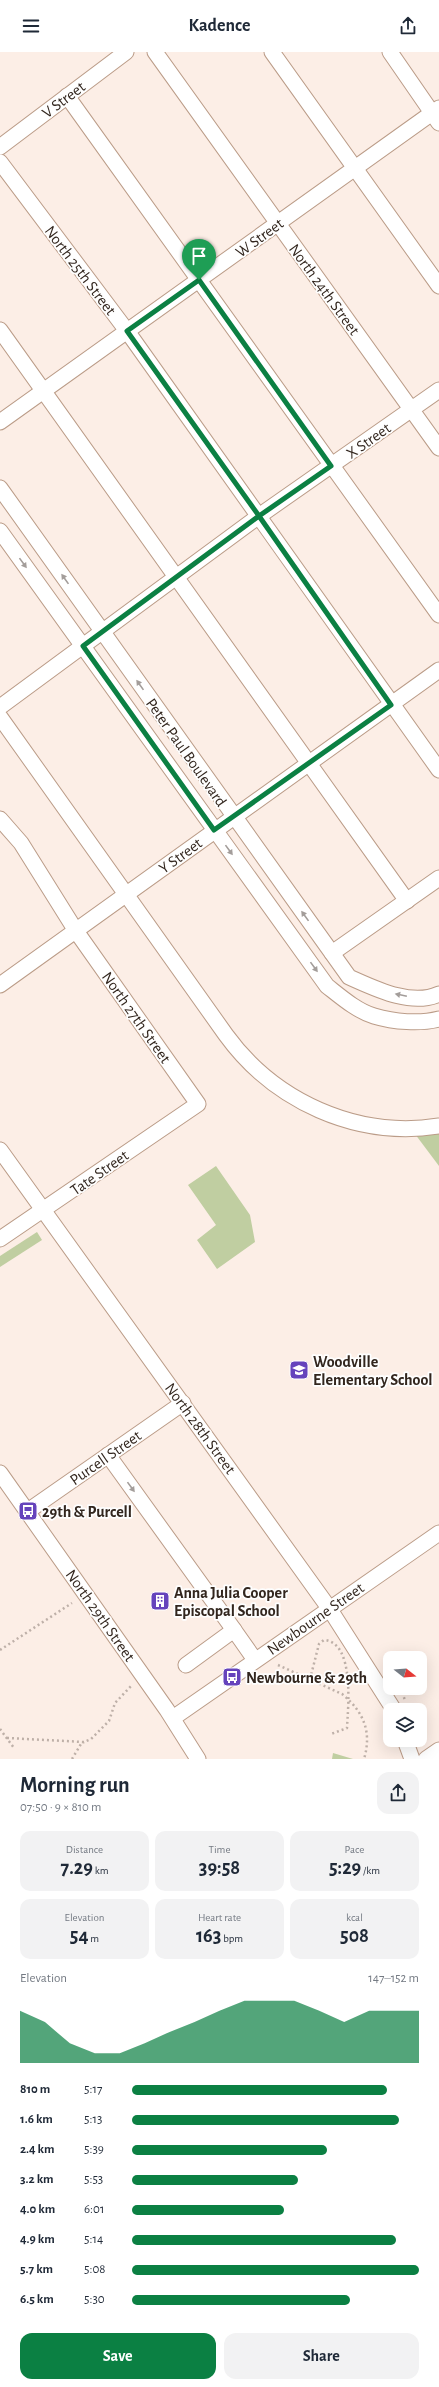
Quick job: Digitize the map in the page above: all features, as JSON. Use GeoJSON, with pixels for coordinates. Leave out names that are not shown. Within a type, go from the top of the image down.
{"type":"FeatureCollection","features":[{"type":"Feature","properties":{"kind":"street","name":"V Street"},"geometry":{"type":"LineString","coordinates":[[0,147],[126,52]]}},
{"type":"Feature","properties":{"kind":"street","name":"North 24th Street"},"geometry":{"type":"LineString","coordinates":[[155,52],[439,448]]}},
{"type":"Feature","properties":{"kind":"street"},"geometry":{"type":"LineString","coordinates":[[272,52],[354,169],[439,286]]}},
{"type":"Feature","properties":{"kind":"street"},"geometry":{"type":"LineString","coordinates":[[390,52],[437,115]]}},
{"type":"Feature","properties":{"kind":"street"},"geometry":{"type":"LineString","coordinates":[[67,96],[439,615]]}},
{"type":"Feature","properties":{"kind":"street","name":"W Street"},"geometry":{"type":"LineString","coordinates":[[0,422],[354,169],[437,115]]}},
{"type":"Feature","properties":{"kind":"street","name":"North 25th Street"},"geometry":{"type":"LineString","coordinates":[[0,162],[127,331],[391,705],[439,770]]}},
{"type":"Feature","properties":{"kind":"street"},"geometry":{"type":"LineString","coordinates":[[0,330],[310,762],[407,901]]}},
{"type":"Feature","properties":{"kind":"street","name":"X Street"},"geometry":{"type":"LineString","coordinates":[[0,707],[259,516],[439,390]]}},
{"type":"Feature","properties":{"kind":"street","name":"Peter Paul Boulevard"},"geometry":{"type":"LineString","coordinates":[[0,488],[349,977],[379,990],[412,998],[439,994]]}},
{"type":"Feature","properties":{"kind":"street","name":"Peter Paul Boulevard"},"geometry":{"type":"LineString","coordinates":[[0,531],[327,986],[356,1008],[374,1016],[424,1023],[439,1019]]}},
{"type":"Feature","properties":{"kind":"street","name":"Y Street"},"geometry":{"type":"LineString","coordinates":[[0,985],[233,816],[439,670]]}},
{"type":"Feature","properties":{"kind":"street"},"geometry":{"type":"LineString","coordinates":[[0,717],[236,1048],[256,1068],[284,1092],[316,1110],[360,1122],[396,1127],[439,1126]]}},
{"type":"Feature","properties":{"kind":"street","name":"North 27th Street"},"geometry":{"type":"LineString","coordinates":[[0,820],[21,843],[76,931],[198,1104]]}},
{"type":"Feature","properties":{"kind":"street"},"geometry":{"type":"LineString","coordinates":[[332,953],[439,878]]}},
{"type":"Feature","properties":{"kind":"street","name":"Tate Street"},"geometry":{"type":"LineString","coordinates":[[0,1240],[198,1104]]}},
{"type":"Feature","properties":{"kind":"street","name":"North 28th Street"},"geometry":{"type":"LineString","coordinates":[[0,1150],[398,1703]]}},
{"type":"Feature","properties":{"kind":"street","name":"Purcell Street"},"geometry":{"type":"LineString","coordinates":[[28,1511],[183,1403]]}},
{"type":"Feature","properties":{"kind":"street"},"geometry":{"type":"LineString","coordinates":[[108,1455],[255,1660]]}},
{"type":"Feature","properties":{"kind":"street","name":"North 29th Street"},"geometry":{"type":"LineString","coordinates":[[0,1473],[173,1718],[198,1759]]}},
{"type":"Feature","properties":{"kind":"street","name":"Newbourne Street"},"geometry":{"type":"LineString","coordinates":[[173,1718],[329,1608],[439,1533]]}},
{"type":"Feature","properties":{"kind":"street"},"geometry":{"type":"LineString","coordinates":[[186,1665],[234,1630]]}},
{"type":"Feature","properties":{"kind":"street"},"geometry":{"type":"LineString","coordinates":[[408,1747],[412,1759]]}},
{"type":"Feature","properties":{"kind":"street"},"geometry":{"type":"LineString","coordinates":[[426,1759],[439,1750]]}},
{"type":"Feature","properties":{"kind":"path"},"geometry":{"type":"LineString","coordinates":[[0,1650],[72,1603]]}},
{"type":"Feature","properties":{"kind":"path"},"geometry":{"type":"LineString","coordinates":[[310,1679],[319,1644],[324,1640],[329,1640],[337,1648],[344,1660],[350,1690],[347,1728],[331,1734]]}},
{"type":"Feature","properties":{"kind":"path"},"geometry":{"type":"LineString","coordinates":[[278,1665],[342,1694],[349,1699],[366,1726],[369,1743],[364,1759]]}},
{"type":"Feature","properties":{"kind":"path"},"geometry":{"type":"LineString","coordinates":[[72,1759],[81,1744],[90,1740],[109,1721],[115,1703],[132,1685]]}},
{"type":"Feature","properties":{"kind":"path"},"geometry":{"type":"LineString","coordinates":[[0,1729],[14,1748]]}},
{"type":"Feature","properties":{"kind":"path"},"geometry":{"type":"LineString","coordinates":[[7,1738],[85,1742]]}},
{"type":"Feature","properties":{"kind":"green space"},"geometry":{"type":"Polygon","coordinates":[[[439,1130],[439,1166],[415,1134],[439,1130]]]}},
{"type":"Feature","properties":{"kind":"green space"},"geometry":{"type":"Polygon","coordinates":[[[216,1166],[250,1215],[255,1242],[217,1269],[197,1240],[216,1225],[188,1185],[216,1166]]]}},
{"type":"Feature","properties":{"kind":"green space"},"geometry":{"type":"Polygon","coordinates":[[[37,1232],[42,1240],[0,1267],[0,1256],[37,1232]]]}},
{"type":"Feature","properties":{"kind":"green space"},"geometry":{"type":"Polygon","coordinates":[[[333,1753],[353,1759],[332,1759],[333,1753]]]}},
{"type":"Feature","properties":{"kind":"place","name":"Woodville Elementary School"},"geometry":{"type":"Point","coordinates":[299,1370]}},
{"type":"Feature","properties":{"kind":"place","name":"29th & Purcell"},"geometry":{"type":"Point","coordinates":[28,1511]}},
{"type":"Feature","properties":{"kind":"place","name":"Anna Julia Cooper Episcopal School"},"geometry":{"type":"Point","coordinates":[160,1601]}},
{"type":"Feature","properties":{"kind":"place","name":"Newbourne & 29th"},"geometry":{"type":"Point","coordinates":[232,1677]}},
{"type":"Feature","properties":{"kind":"route"},"geometry":{"type":"LineString","coordinates":[[199,280],[127,331],[259,516],[83,646],[214,830],[391,705],[259,516],[331,466],[199,280]]}}]}
